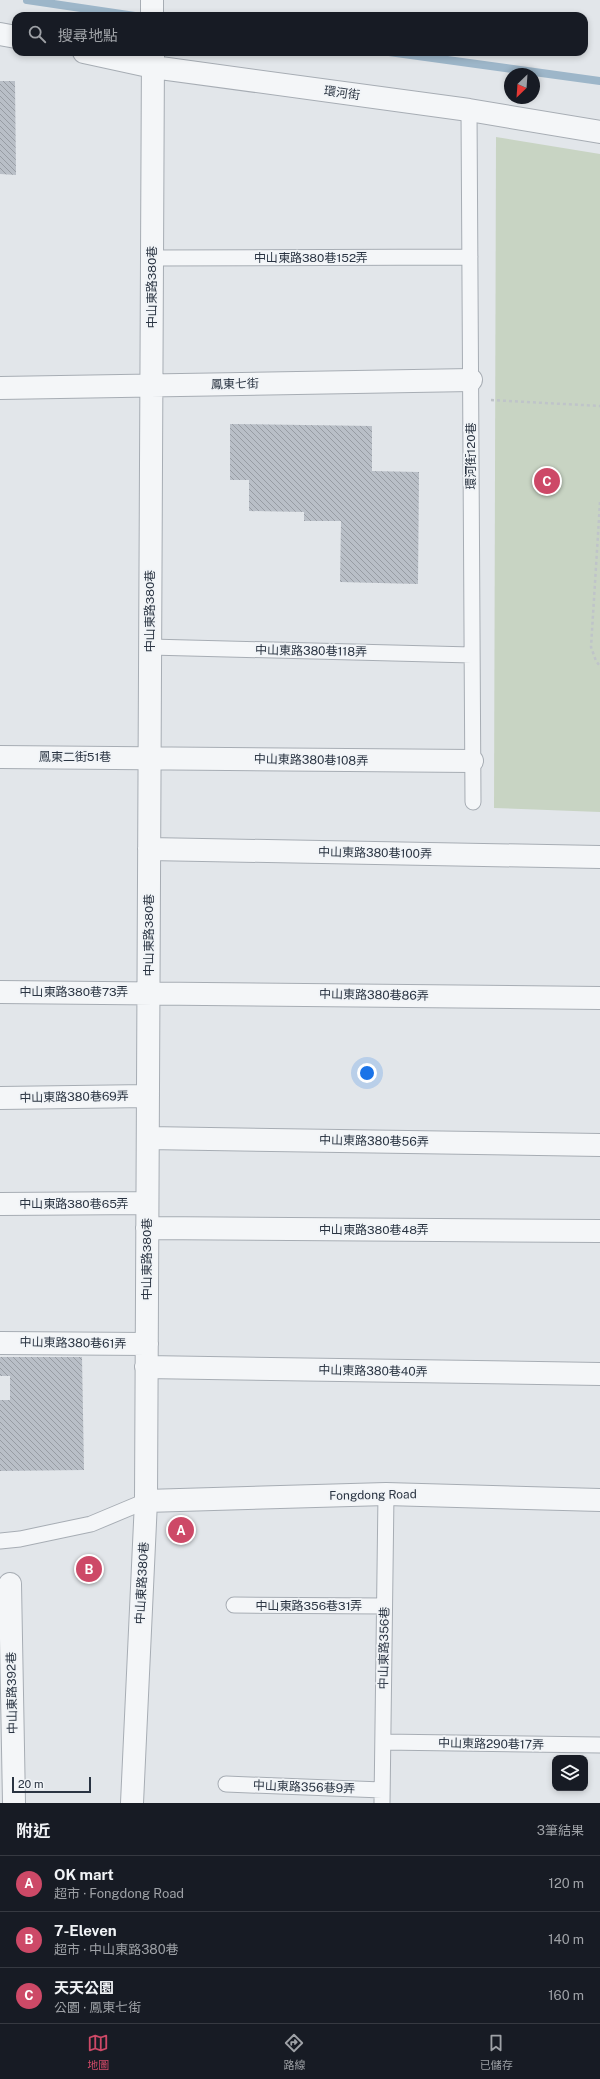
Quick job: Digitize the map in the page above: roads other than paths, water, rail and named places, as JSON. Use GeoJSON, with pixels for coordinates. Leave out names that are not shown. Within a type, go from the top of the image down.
{"type":"FeatureCollection","features":[{"type":"Feature","properties":{"kind":"street"},"geometry":{"type":"LineString","coordinates":[[152,0],[152,12]]}},
{"type":"Feature","properties":{"kind":"street"},"geometry":{"type":"LineString","coordinates":[[0,34],[12,36]]}},
{"type":"Feature","properties":{"kind":"street","name":"環河街"},"geometry":{"type":"LineString","coordinates":[[118,56],[153,60],[600,132]]}},
{"type":"Feature","properties":{"kind":"street","name":"中山東路380巷"},"geometry":{"type":"LineString","coordinates":[[132,1803],[146,1501],[153,60]]}},
{"type":"Feature","properties":{"kind":"street","name":"鳳東七街"},"geometry":{"type":"LineString","coordinates":[[0,388],[151,385],[471,390]]}},
{"type":"Feature","properties":{"kind":"street","name":"鳳東二街51巷"},"geometry":{"type":"LineString","coordinates":[[0,757],[150,758]]}},
{"type":"Feature","properties":{"kind":"street","name":"中山東路380巷108弄"},"geometry":{"type":"LineString","coordinates":[[150,758],[472,761]]}},
{"type":"Feature","properties":{"kind":"street","name":"中山東路380巷100弄"},"geometry":{"type":"LineString","coordinates":[[149,849],[600,857]]}},
{"type":"Feature","properties":{"kind":"street","name":"中山東路380巷73弄"},"geometry":{"type":"LineString","coordinates":[[0,992],[148,992]]}},
{"type":"Feature","properties":{"kind":"street","name":"中山東路380巷86弄"},"geometry":{"type":"LineString","coordinates":[[148,992],[600,998]]}},
{"type":"Feature","properties":{"kind":"street","name":"中山東路380巷69弄"},"geometry":{"type":"LineString","coordinates":[[0,1098],[148,1096]]}},
{"type":"Feature","properties":{"kind":"street","name":"中山東路380巷56弄"},"geometry":{"type":"LineString","coordinates":[[148,1138],[600,1145]]}},
{"type":"Feature","properties":{"kind":"street","name":"中山東路380巷65弄"},"geometry":{"type":"LineString","coordinates":[[0,1204],[147,1204]]}},
{"type":"Feature","properties":{"kind":"street","name":"中山東路380巷48弄"},"geometry":{"type":"LineString","coordinates":[[147,1228],[600,1231]]}},
{"type":"Feature","properties":{"kind":"street","name":"中山東路380巷61弄"},"geometry":{"type":"LineString","coordinates":[[0,1342],[147,1344]]}},
{"type":"Feature","properties":{"kind":"street","name":"中山東路380巷40弄"},"geometry":{"type":"LineString","coordinates":[[146,1367],[600,1374]]}},
{"type":"Feature","properties":{"kind":"street","name":"Fongdong Road"},"geometry":{"type":"LineString","coordinates":[[146,1501],[386,1494],[600,1500]]}},
{"type":"Feature","properties":{"kind":"street","name":"中山東路392巷"},"geometry":{"type":"LineString","coordinates":[[10,1584],[14,1803]]}},
{"type":"Feature","properties":{"kind":"lane","name":"環河街120巷"},"geometry":{"type":"LineString","coordinates":[[469,110],[473,802]]}},
{"type":"Feature","properties":{"kind":"lane","name":"中山東路380巷152弄"},"geometry":{"type":"LineString","coordinates":[[152,258],[470,257]]}},
{"type":"Feature","properties":{"kind":"lane","name":"中山東路380巷118弄"},"geometry":{"type":"LineString","coordinates":[[150,647],[472,655]]}},
{"type":"Feature","properties":{"kind":"lane","name":"中山東路356巷"},"geometry":{"type":"LineString","coordinates":[[382,1796],[386,1494]]}},
{"type":"Feature","properties":{"kind":"lane"},"geometry":{"type":"LineString","coordinates":[[0,1541],[20,1539],[91,1524],[146,1501]]}},
{"type":"Feature","properties":{"kind":"lane","name":"中山東路356巷31弄"},"geometry":{"type":"LineString","coordinates":[[234,1606],[384,1606]]}},
{"type":"Feature","properties":{"kind":"lane","name":"中山東路290巷17弄"},"geometry":{"type":"LineString","coordinates":[[383,1742],[600,1745]]}},
{"type":"Feature","properties":{"kind":"lane","name":"中山東路356巷9弄"},"geometry":{"type":"LineString","coordinates":[[226,1784],[382,1796]]}},
{"type":"Feature","properties":{"kind":"waterway"},"geometry":{"type":"LineString","coordinates":[[27,0],[108,12]]}},
{"type":"Feature","properties":{"kind":"waterway"},"geometry":{"type":"LineString","coordinates":[[418,56],[600,81]]}},
{"type":"Feature","properties":{"kind":"place","name":"天天公園"},"geometry":{"type":"Point","coordinates":[547,481]}},
{"type":"Feature","properties":{"kind":"place","name":"OK mart"},"geometry":{"type":"Point","coordinates":[181,1530]}},
{"type":"Feature","properties":{"kind":"place","name":"7-Eleven"},"geometry":{"type":"Point","coordinates":[89,1569]}}]}
